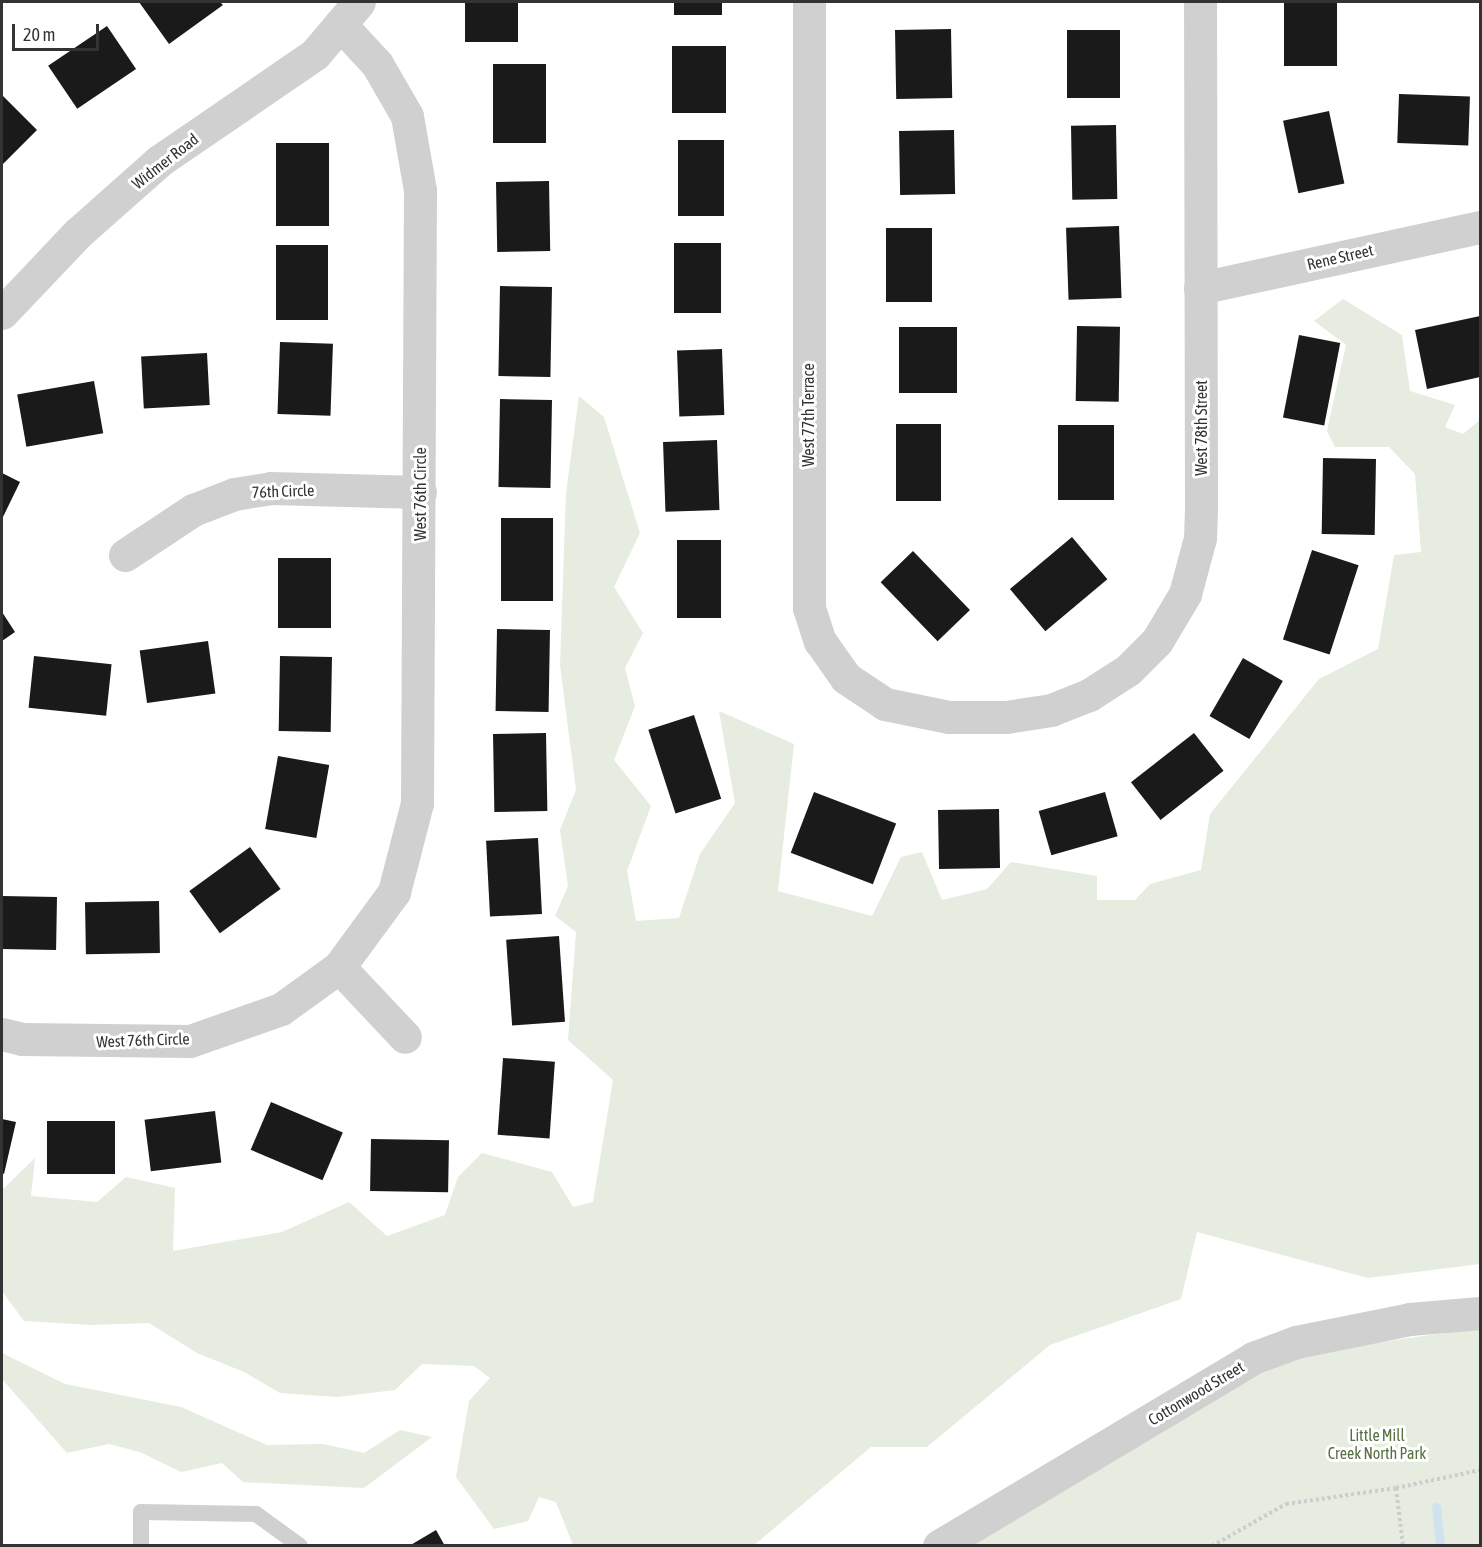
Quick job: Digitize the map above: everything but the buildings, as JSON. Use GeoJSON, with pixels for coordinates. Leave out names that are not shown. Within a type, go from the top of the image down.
{"type":"FeatureCollection","features":[{"type":"Feature","properties":{"kind":"street","name":"West 77th Terrace"},"geometry":{"type":"LineString","coordinates":[[809,2],[809,608],[820,641],[846,678],[885,704],[949,717],[977,717]]}},
{"type":"Feature","properties":{"kind":"street","name":"West 78th Street"},"geometry":{"type":"LineString","coordinates":[[977,717],[1051,710],[1089,695],[1128,670],[1157,641],[1185,594],[1200,538],[1200,2]]}},
{"type":"Feature","properties":{"kind":"street","name":"Widmer Road"},"geometry":{"type":"LineString","coordinates":[[2,313],[78,233],[159,162],[315,54],[349,13]]}},
{"type":"Feature","properties":{"kind":"street","name":"West 76th Circle"},"geometry":{"type":"LineString","coordinates":[[2,1034],[22,1039],[190,1041],[281,1009],[339,967],[394,892],[417,803],[420,190],[407,116],[349,13]]}},
{"type":"Feature","properties":{"kind":"street","name":"Rene Street"},"geometry":{"type":"LineString","coordinates":[[1200,288],[1480,227]]}},
{"type":"Feature","properties":{"kind":"street","name":"76th Circle"},"geometry":{"type":"LineString","coordinates":[[125,555],[193,510],[234,494],[271,488],[420,492]]}},
{"type":"Feature","properties":{"kind":"street"},"geometry":{"type":"LineString","coordinates":[[339,967],[405,1037]]}},
{"type":"Feature","properties":{"kind":"street","name":"Cottonwood Street"},"geometry":{"type":"LineString","coordinates":[[939,1545],[1253,1359],[1296,1342],[1410,1319],[1480,1313]]}},
{"type":"Feature","properties":{"kind":"lane"},"geometry":{"type":"LineString","coordinates":[[141,1545],[141,1512],[256,1514],[300,1545]]}},
{"type":"Feature","properties":{"kind":"path"},"geometry":{"type":"LineString","coordinates":[[1212,1545],[1286,1504],[1396,1488],[1480,1470]]}},
{"type":"Feature","properties":{"kind":"path"},"geometry":{"type":"LineString","coordinates":[[1396,1488],[1403,1545]]}},
{"type":"Feature","properties":{"kind":"green space"},"geometry":{"type":"Polygon","coordinates":[[[1343,299],[1402,335],[1410,391],[1455,405],[1445,427],[1463,434],[1480,420],[1480,1264],[1368,1278],[1197,1232],[1181,1299],[1050,1345],[927,1447],[871,1447],[753,1546],[573,1545],[556,1502],[539,1497],[528,1521],[494,1529],[456,1477],[469,1401],[490,1378],[474,1366],[422,1364],[395,1390],[338,1397],[280,1393],[244,1372],[197,1353],[149,1323],[91,1325],[24,1321],[2,1291],[2,1190],[35,1158],[31,1196],[97,1202],[126,1177],[175,1188],[173,1251],[282,1232],[349,1202],[387,1236],[445,1215],[458,1177],[482,1153],[552,1172],[573,1207],[593,1202],[613,1080],[568,1040],[576,932],[555,916],[568,886],[560,830],[576,790],[560,665],[566,493],[579,396],[604,417],[640,533],[614,587],[643,633],[625,668],[635,706],[614,760],[651,806],[627,871],[636,921],[679,918],[700,854],[735,803],[719,711],[794,744],[778,891],[872,916],[901,857],[922,852],[942,900],[987,889],[1011,862],[1097,876],[1097,900],[1135,900],[1150,884],[1201,870],[1210,814],[1319,679],[1378,649],[1394,555],[1421,552],[1415,474],[1389,447],[1335,447],[1327,431],[1346,345],[1314,321],[1343,299]]]}},
{"type":"Feature","properties":{"kind":"green space","name":"Little Mill Creek North Park"},"geometry":{"type":"Polygon","coordinates":[[[1480,1328],[1480,1545],[970,1546],[1236,1385],[1310,1352],[1480,1328]]]}},
{"type":"Feature","properties":{"kind":"green space"},"geometry":{"type":"Polygon","coordinates":[[[2,1353],[65,1384],[181,1407],[267,1445],[323,1444],[364,1453],[400,1430],[432,1437],[364,1488],[243,1482],[222,1463],[181,1472],[140,1452],[109,1444],[67,1453],[2,1379],[2,1353]]]}},
{"type":"Feature","properties":{"kind":"waterway"},"geometry":{"type":"LineString","coordinates":[[1436,1507],[1440,1546]]}}]}
